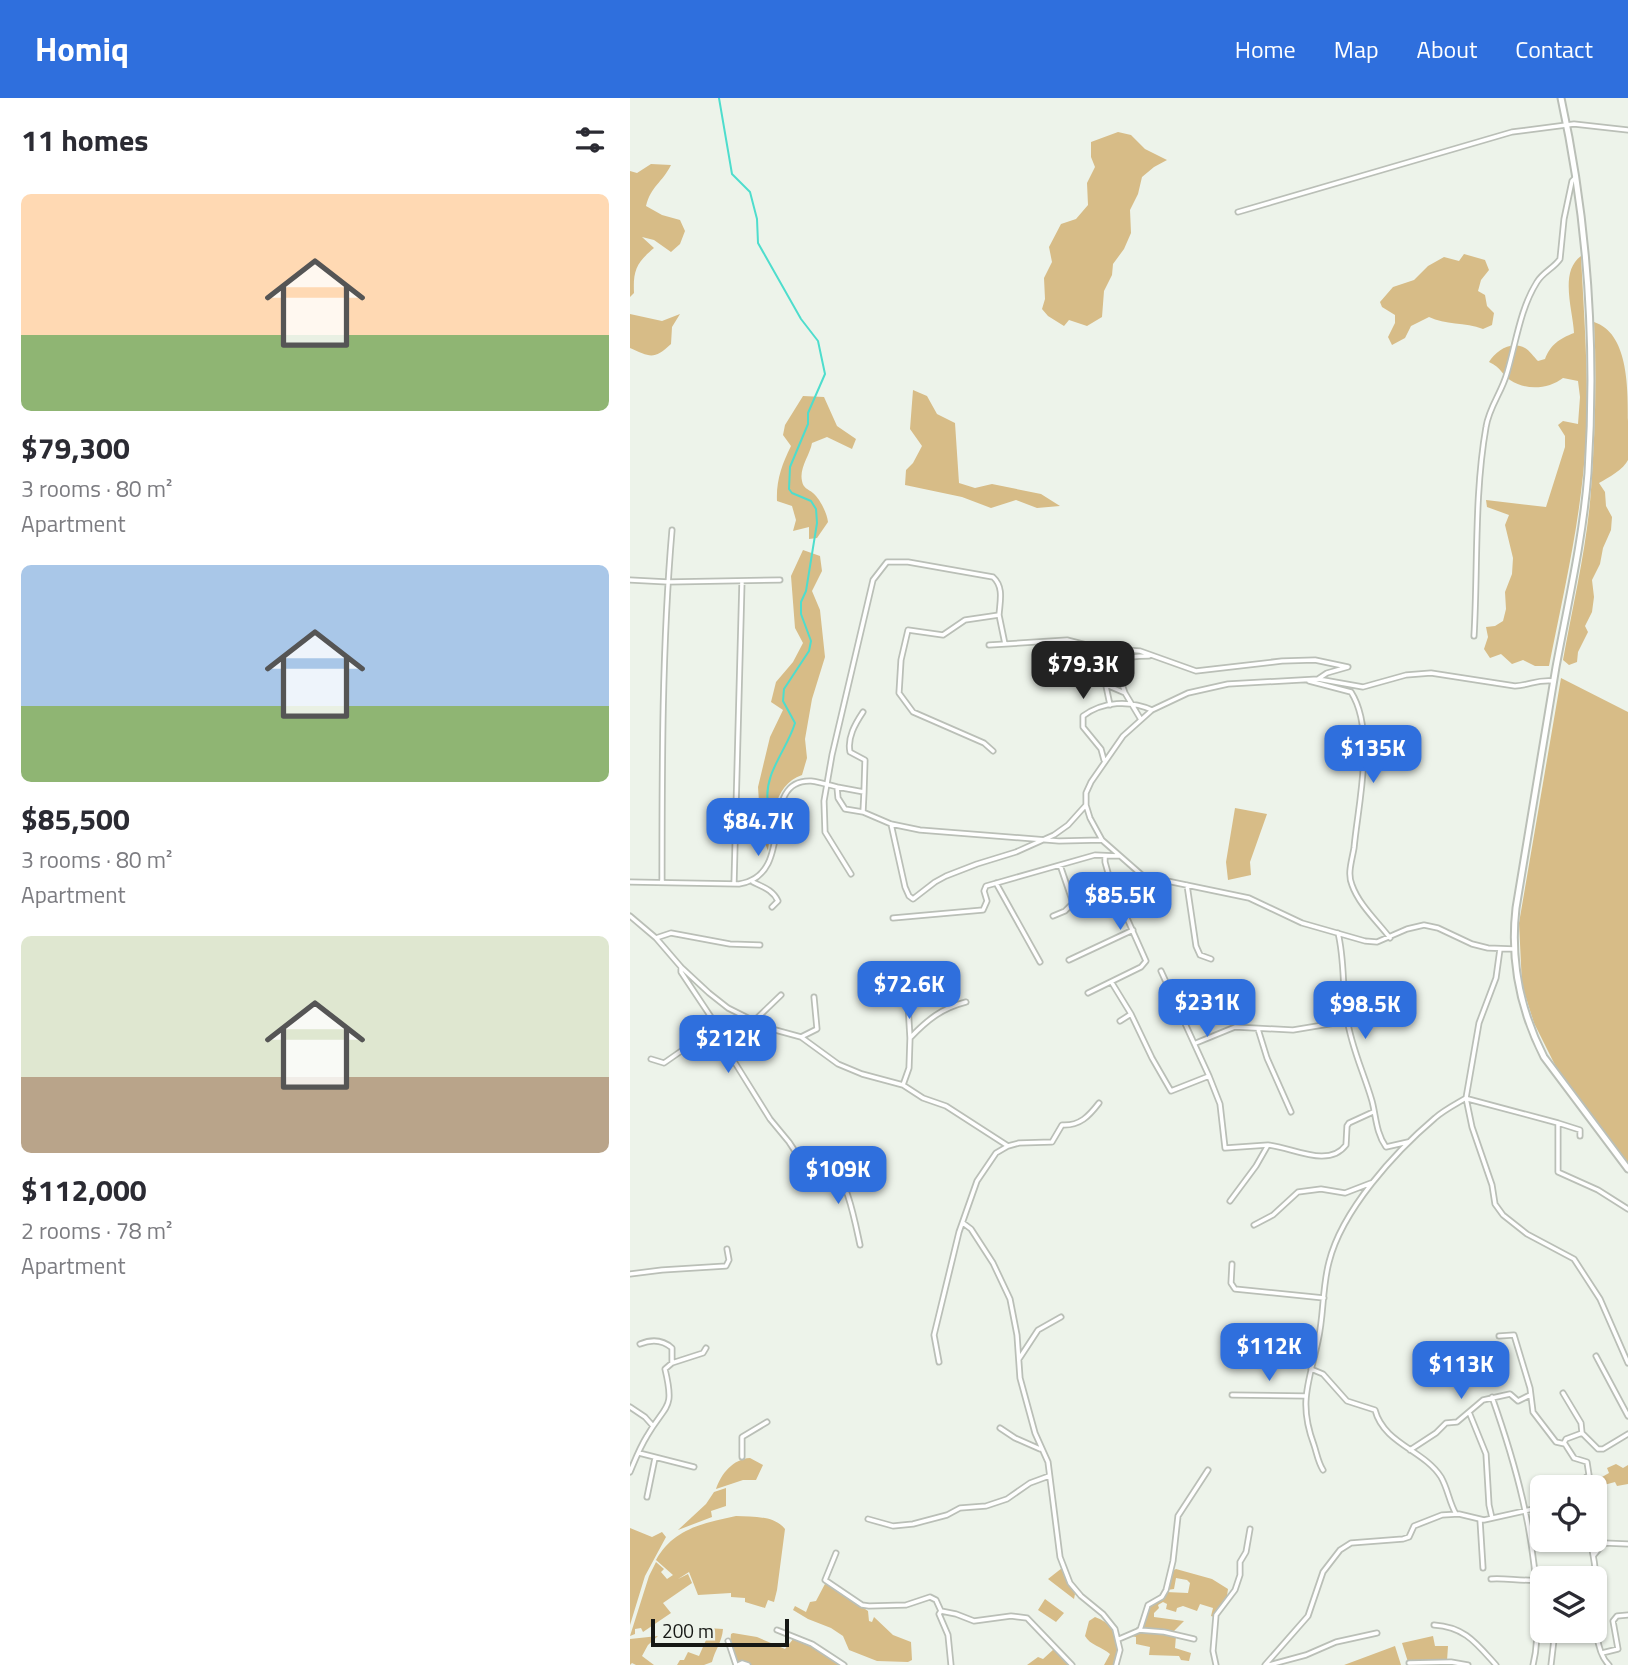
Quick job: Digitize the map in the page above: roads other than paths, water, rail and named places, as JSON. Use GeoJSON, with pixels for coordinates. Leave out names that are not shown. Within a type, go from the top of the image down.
{"type":"FeatureCollection","features":[{"type":"Feature","properties":{"kind":"street"},"geometry":{"type":"LineString","coordinates":[[1561,98],[1582,211],[1590,306],[1592,393],[1588,476],[1579,543],[1516,908],[1514,949],[1519,990],[1535,1039],[1544,1057],[1628,1169]]}},
{"type":"Feature","properties":{"kind":"street"},"geometry":{"type":"LineString","coordinates":[[1238,212],[1492,136],[1567,124],[1628,130]]}},
{"type":"Feature","properties":{"kind":"street"},"geometry":{"type":"LineString","coordinates":[[1474,636],[1477,517],[1486,426],[1490,409],[1508,372],[1514,342],[1531,295],[1540,278],[1560,260],[1564,219],[1572,181],[1576,177]]}},
{"type":"Feature","properties":{"kind":"street"},"geometry":{"type":"LineString","coordinates":[[662,883],[667,582],[672,530]]}},
{"type":"Feature","properties":{"kind":"street"},"geometry":{"type":"LineString","coordinates":[[851,874],[825,832],[823,818],[827,784],[873,580],[887,562],[908,562],[993,577],[1001,590],[999,615],[1005,644]]}},
{"type":"Feature","properties":{"kind":"street"},"geometry":{"type":"LineString","coordinates":[[630,580],[780,580]]}},
{"type":"Feature","properties":{"kind":"street"},"geometry":{"type":"LineString","coordinates":[[734,884],[742,581]]}},
{"type":"Feature","properties":{"kind":"street"},"geometry":{"type":"LineString","coordinates":[[993,751],[984,743],[910,710],[899,694],[900,672],[909,629],[943,635],[965,620],[999,615]]}},
{"type":"Feature","properties":{"kind":"street"},"geometry":{"type":"LineString","coordinates":[[989,645],[1068,640],[1105,649],[1131,649],[1196,671],[1282,661],[1330,662],[1348,667],[1327,673],[1318,679]]}},
{"type":"Feature","properties":{"kind":"street"},"geometry":{"type":"LineString","coordinates":[[1079,643],[1110,667]]}},
{"type":"Feature","properties":{"kind":"street"},"geometry":{"type":"LineString","coordinates":[[1110,705],[1107,686],[1103,681],[1110,667],[1126,655],[1154,656]]}},
{"type":"Feature","properties":{"kind":"street"},"geometry":{"type":"LineString","coordinates":[[1115,663],[1125,693],[1140,719]]}},
{"type":"Feature","properties":{"kind":"street"},"geometry":{"type":"LineString","coordinates":[[1514,949],[1472,944],[1438,928],[1424,925],[1407,929],[1377,943],[1365,941],[1302,923],[1249,898],[1143,876],[1102,840],[1090,818],[1086,793],[1104,761],[1140,719],[1152,710],[1188,693],[1228,684],[1318,679],[1363,687],[1406,675],[1431,673],[1515,685],[1539,679],[1554,681]]}},
{"type":"Feature","properties":{"kind":"street"},"geometry":{"type":"LineString","coordinates":[[1305,680],[1351,692],[1361,716],[1364,737],[1362,771],[1350,880],[1358,897],[1390,938]]}},
{"type":"Feature","properties":{"kind":"street"},"geometry":{"type":"LineString","coordinates":[[1107,686],[1125,693]]}},
{"type":"Feature","properties":{"kind":"street"},"geometry":{"type":"LineString","coordinates":[[1104,761],[1101,749],[1081,722],[1086,713],[1110,705],[1130,703],[1152,710]]}},
{"type":"Feature","properties":{"kind":"street"},"geometry":{"type":"LineString","coordinates":[[863,712],[848,748],[850,752],[865,760],[863,812]]}},
{"type":"Feature","properties":{"kind":"street"},"geometry":{"type":"LineString","coordinates":[[630,882],[752,882],[762,875],[769,864],[784,795],[792,786],[809,781],[864,792]]}},
{"type":"Feature","properties":{"kind":"street"},"geometry":{"type":"LineString","coordinates":[[837,787],[843,808],[863,812],[891,824],[920,830],[1045,840],[1102,840]]}},
{"type":"Feature","properties":{"kind":"street"},"geometry":{"type":"LineString","coordinates":[[891,824],[905,887],[913,900],[947,876],[1045,840],[1068,825],[1086,805]]}},
{"type":"Feature","properties":{"kind":"street"},"geometry":{"type":"LineString","coordinates":[[893,918],[983,910],[987,901],[984,889],[996,883],[1095,855],[1120,856]]}},
{"type":"Feature","properties":{"kind":"street"},"geometry":{"type":"LineString","coordinates":[[1088,993],[1145,964],[1145,956],[1110,880],[1105,856]]}},
{"type":"Feature","properties":{"kind":"street"},"geometry":{"type":"LineString","coordinates":[[1053,916],[1073,904],[1059,865]]}},
{"type":"Feature","properties":{"kind":"street"},"geometry":{"type":"LineString","coordinates":[[752,882],[770,890],[776,896],[778,901],[772,907]]}},
{"type":"Feature","properties":{"kind":"street"},"geometry":{"type":"LineString","coordinates":[[996,883],[1040,962]]}},
{"type":"Feature","properties":{"kind":"street"},"geometry":{"type":"LineString","coordinates":[[1187,885],[1196,946],[1200,955],[1211,960]]}},
{"type":"Feature","properties":{"kind":"street"},"geometry":{"type":"LineString","coordinates":[[630,916],[656,938],[681,967],[728,1008],[776,1031],[802,1037],[838,1064],[902,1085],[923,1098],[946,1106],[1008,1146]]}},
{"type":"Feature","properties":{"kind":"street"},"geometry":{"type":"LineString","coordinates":[[1069,960],[1133,930]]}},
{"type":"Feature","properties":{"kind":"street"},"geometry":{"type":"LineString","coordinates":[[1338,932],[1342,949],[1347,1021],[1374,1112],[1386,1147],[1410,1142]]}},
{"type":"Feature","properties":{"kind":"street"},"geometry":{"type":"LineString","coordinates":[[656,938],[671,933],[730,944],[760,946]]}},
{"type":"Feature","properties":{"kind":"street"},"geometry":{"type":"LineString","coordinates":[[1500,949],[1496,978],[1479,1023],[1466,1098],[1472,1127],[1492,1185],[1495,1204],[1503,1215],[1527,1234],[1574,1259],[1600,1299],[1628,1363]]}},
{"type":"Feature","properties":{"kind":"street"},"geometry":{"type":"LineString","coordinates":[[681,967],[681,972],[717,1026],[727,1050],[749,1086],[810,1174],[825,1163],[831,1163],[835,1167],[852,1210],[860,1245]]}},
{"type":"Feature","properties":{"kind":"street"},"geometry":{"type":"LineString","coordinates":[[902,1085],[909,1068],[906,971]]}},
{"type":"Feature","properties":{"kind":"street"},"geometry":{"type":"LineString","coordinates":[[1161,971],[1196,1043],[1220,1104],[1225,1148],[1268,1144],[1328,1157],[1338,1153],[1346,1145],[1346,1126],[1349,1123],[1374,1112]]}},
{"type":"Feature","properties":{"kind":"street"},"geometry":{"type":"LineString","coordinates":[[1112,983],[1171,1091],[1209,1076]]}},
{"type":"Feature","properties":{"kind":"street"},"geometry":{"type":"LineString","coordinates":[[754,1021],[781,995]]}},
{"type":"Feature","properties":{"kind":"street"},"geometry":{"type":"LineString","coordinates":[[802,1037],[817,1029],[814,997]]}},
{"type":"Feature","properties":{"kind":"street"},"geometry":{"type":"LineString","coordinates":[[910,1038],[939,1012],[966,1002]]}},
{"type":"Feature","properties":{"kind":"street"},"geometry":{"type":"LineString","coordinates":[[1121,1021],[1131,1014]]}},
{"type":"Feature","properties":{"kind":"street"},"geometry":{"type":"LineString","coordinates":[[1196,1043],[1235,1027],[1293,1030],[1347,1021]]}},
{"type":"Feature","properties":{"kind":"street"},"geometry":{"type":"LineString","coordinates":[[651,1059],[664,1063],[717,1026]]}},
{"type":"Feature","properties":{"kind":"street"},"geometry":{"type":"LineString","coordinates":[[1258,1029],[1266,1058],[1290,1112]]}},
{"type":"Feature","properties":{"kind":"street"},"geometry":{"type":"LineString","coordinates":[[1323,1470],[1309,1432],[1305,1395],[1322,1321],[1328,1264],[1334,1245],[1372,1183],[1436,1116],[1466,1098],[1580,1130],[1580,1136]]}},
{"type":"Feature","properties":{"kind":"street"},"geometry":{"type":"LineString","coordinates":[[939,1362],[934,1335],[963,1223],[977,1181],[986,1164],[996,1153],[1008,1146],[1052,1142],[1062,1125],[1077,1123],[1086,1118],[1099,1103]]}},
{"type":"Feature","properties":{"kind":"street"},"geometry":{"type":"LineString","coordinates":[[1558,1123],[1558,1172],[1598,1190],[1628,1209]]}},
{"type":"Feature","properties":{"kind":"street"},"geometry":{"type":"LineString","coordinates":[[1230,1201],[1268,1144]]}},
{"type":"Feature","properties":{"kind":"street"},"geometry":{"type":"LineString","coordinates":[[1254,1225],[1273,1215],[1298,1192],[1321,1189],[1345,1194],[1372,1183]]}},
{"type":"Feature","properties":{"kind":"street"},"geometry":{"type":"LineString","coordinates":[[963,1223],[976,1236],[1002,1281],[1015,1318],[1020,1378],[1048,1462],[1057,1545],[1070,1584],[1109,1621],[1119,1639],[1120,1650],[1116,1665]]}},
{"type":"Feature","properties":{"kind":"street"},"geometry":{"type":"LineString","coordinates":[[630,1274],[726,1266],[729,1260],[727,1249]]}},
{"type":"Feature","properties":{"kind":"street"},"geometry":{"type":"LineString","coordinates":[[1232,1264],[1231,1283],[1235,1289],[1324,1298]]}},
{"type":"Feature","properties":{"kind":"street"},"geometry":{"type":"LineString","coordinates":[[1018,1360],[1038,1330],[1061,1317]]}},
{"type":"Feature","properties":{"kind":"street"},"geometry":{"type":"LineString","coordinates":[[1499,1336],[1514,1335],[1530,1388],[1533,1412],[1556,1442],[1563,1443],[1573,1457],[1586,1460],[1590,1466],[1589,1475]]}},
{"type":"Feature","properties":{"kind":"street"},"geometry":{"type":"LineString","coordinates":[[640,1344],[649,1340],[667,1344],[672,1348],[672,1363]]}},
{"type":"Feature","properties":{"kind":"street"},"geometry":{"type":"LineString","coordinates":[[630,1472],[653,1426],[668,1404],[671,1394],[665,1369],[672,1363],[694,1356],[706,1348]]}},
{"type":"Feature","properties":{"kind":"street"},"geometry":{"type":"LineString","coordinates":[[1596,1356],[1628,1416]]}},
{"type":"Feature","properties":{"kind":"street"},"geometry":{"type":"LineString","coordinates":[[1310,1368],[1323,1374],[1347,1401],[1375,1410],[1384,1428],[1427,1462],[1441,1477],[1456,1514]]}},
{"type":"Feature","properties":{"kind":"street"},"geometry":{"type":"LineString","coordinates":[[1563,1393],[1581,1423],[1582,1433],[1598,1449],[1603,1449],[1628,1434]]}},
{"type":"Feature","properties":{"kind":"street"},"geometry":{"type":"LineString","coordinates":[[1409,1450],[1446,1423],[1457,1422],[1483,1400],[1510,1394],[1518,1401],[1530,1395]]}},
{"type":"Feature","properties":{"kind":"street"},"geometry":{"type":"LineString","coordinates":[[1232,1395],[1305,1395]]}},
{"type":"Feature","properties":{"kind":"street"},"geometry":{"type":"LineString","coordinates":[[1492,1397],[1523,1494],[1534,1566]]}},
{"type":"Feature","properties":{"kind":"street"},"geometry":{"type":"LineString","coordinates":[[630,1407],[653,1426]]}},
{"type":"Feature","properties":{"kind":"street"},"geometry":{"type":"LineString","coordinates":[[1469,1411],[1486,1454],[1492,1518]]}},
{"type":"Feature","properties":{"kind":"street"},"geometry":{"type":"LineString","coordinates":[[742,1457],[742,1437],[766,1422]]}},
{"type":"Feature","properties":{"kind":"street"},"geometry":{"type":"LineString","coordinates":[[1000,1428],[1015,1438],[1042,1449]]}},
{"type":"Feature","properties":{"kind":"street"},"geometry":{"type":"LineString","coordinates":[[1563,1443],[1566,1439],[1582,1433]]}},
{"type":"Feature","properties":{"kind":"street"},"geometry":{"type":"LineString","coordinates":[[639,1453],[694,1467]]}},
{"type":"Feature","properties":{"kind":"street"},"geometry":{"type":"LineString","coordinates":[[647,1497],[655,1458]]}},
{"type":"Feature","properties":{"kind":"street"},"geometry":{"type":"LineString","coordinates":[[1139,1630],[1148,1605],[1162,1597],[1166,1590],[1173,1561],[1178,1516],[1208,1470]]}},
{"type":"Feature","properties":{"kind":"street"},"geometry":{"type":"LineString","coordinates":[[868,1519],[893,1526],[913,1524],[947,1515],[960,1508],[986,1506],[1007,1499],[1030,1483],[1049,1476]]}},
{"type":"Feature","properties":{"kind":"street"},"geometry":{"type":"LineString","coordinates":[[1267,1665],[1308,1616],[1323,1572],[1340,1550],[1351,1543],[1404,1539],[1409,1537],[1414,1526],[1442,1515],[1456,1514],[1480,1520],[1530,1510]]}},
{"type":"Feature","properties":{"kind":"street"},"geometry":{"type":"LineString","coordinates":[[1480,1520],[1483,1568]]}},
{"type":"Feature","properties":{"kind":"street"},"geometry":{"type":"LineString","coordinates":[[1216,1665],[1213,1651],[1216,1615],[1235,1590],[1250,1529]]}},
{"type":"Feature","properties":{"kind":"street"},"geometry":{"type":"LineString","coordinates":[[1593,1557],[1604,1544],[1628,1544]]}},
{"type":"Feature","properties":{"kind":"street"},"geometry":{"type":"LineString","coordinates":[[1592,1552],[1593,1566]]}},
{"type":"Feature","properties":{"kind":"street"},"geometry":{"type":"LineString","coordinates":[[836,1553],[825,1580],[862,1605],[892,1607],[930,1597],[936,1600],[948,1635],[951,1665]]}},
{"type":"Feature","properties":{"kind":"street"},"geometry":{"type":"LineString","coordinates":[[1491,1579],[1510,1577],[1519,1581],[1530,1580]]}},
{"type":"Feature","properties":{"kind":"street"},"geometry":{"type":"LineString","coordinates":[[941,1611],[974,1621],[1011,1616],[1027,1618],[1072,1665]]}},
{"type":"Feature","properties":{"kind":"street"},"geometry":{"type":"LineString","coordinates":[[1602,1653],[1618,1649],[1613,1620],[1618,1616],[1628,1615]]}},
{"type":"Feature","properties":{"kind":"street"},"geometry":{"type":"LineString","coordinates":[[1434,1625],[1467,1634],[1496,1665]]}},
{"type":"Feature","properties":{"kind":"street"},"geometry":{"type":"LineString","coordinates":[[777,1630],[812,1644],[844,1665]]}},
{"type":"Feature","properties":{"kind":"street"},"geometry":{"type":"LineString","coordinates":[[1119,1639],[1139,1630],[1194,1639]]}},
{"type":"Feature","properties":{"kind":"street"},"geometry":{"type":"LineString","coordinates":[[1267,1665],[1306,1655],[1336,1642],[1377,1633]]}},
{"type":"Feature","properties":{"kind":"street"},"geometry":{"type":"LineString","coordinates":[[727,1641],[737,1665],[748,1665]]}},
{"type":"Feature","properties":{"kind":"street"},"geometry":{"type":"LineString","coordinates":[[1532,1665],[1537,1643]]}},
{"type":"Feature","properties":{"kind":"street"},"geometry":{"type":"LineString","coordinates":[[1551,1665],[1554,1643]]}},
{"type":"Feature","properties":{"kind":"street"},"geometry":{"type":"LineString","coordinates":[[1600,1643],[1609,1665]]}},
{"type":"Feature","properties":{"kind":"street"},"geometry":{"type":"LineString","coordinates":[[1409,1663],[1451,1662],[1468,1665]]}},
{"type":"Feature","properties":{"kind":"waterway"},"geometry":{"type":"LineString","coordinates":[[719,98],[732,174],[750,192],[757,219],[758,243],[801,319],[818,341],[825,374],[808,413],[808,424],[790,467],[789,489],[811,501],[816,509],[817,523],[806,591],[801,602],[801,614],[811,641],[809,651],[784,689],[783,701],[795,723],[772,772],[767,792],[768,803]]}}]}
